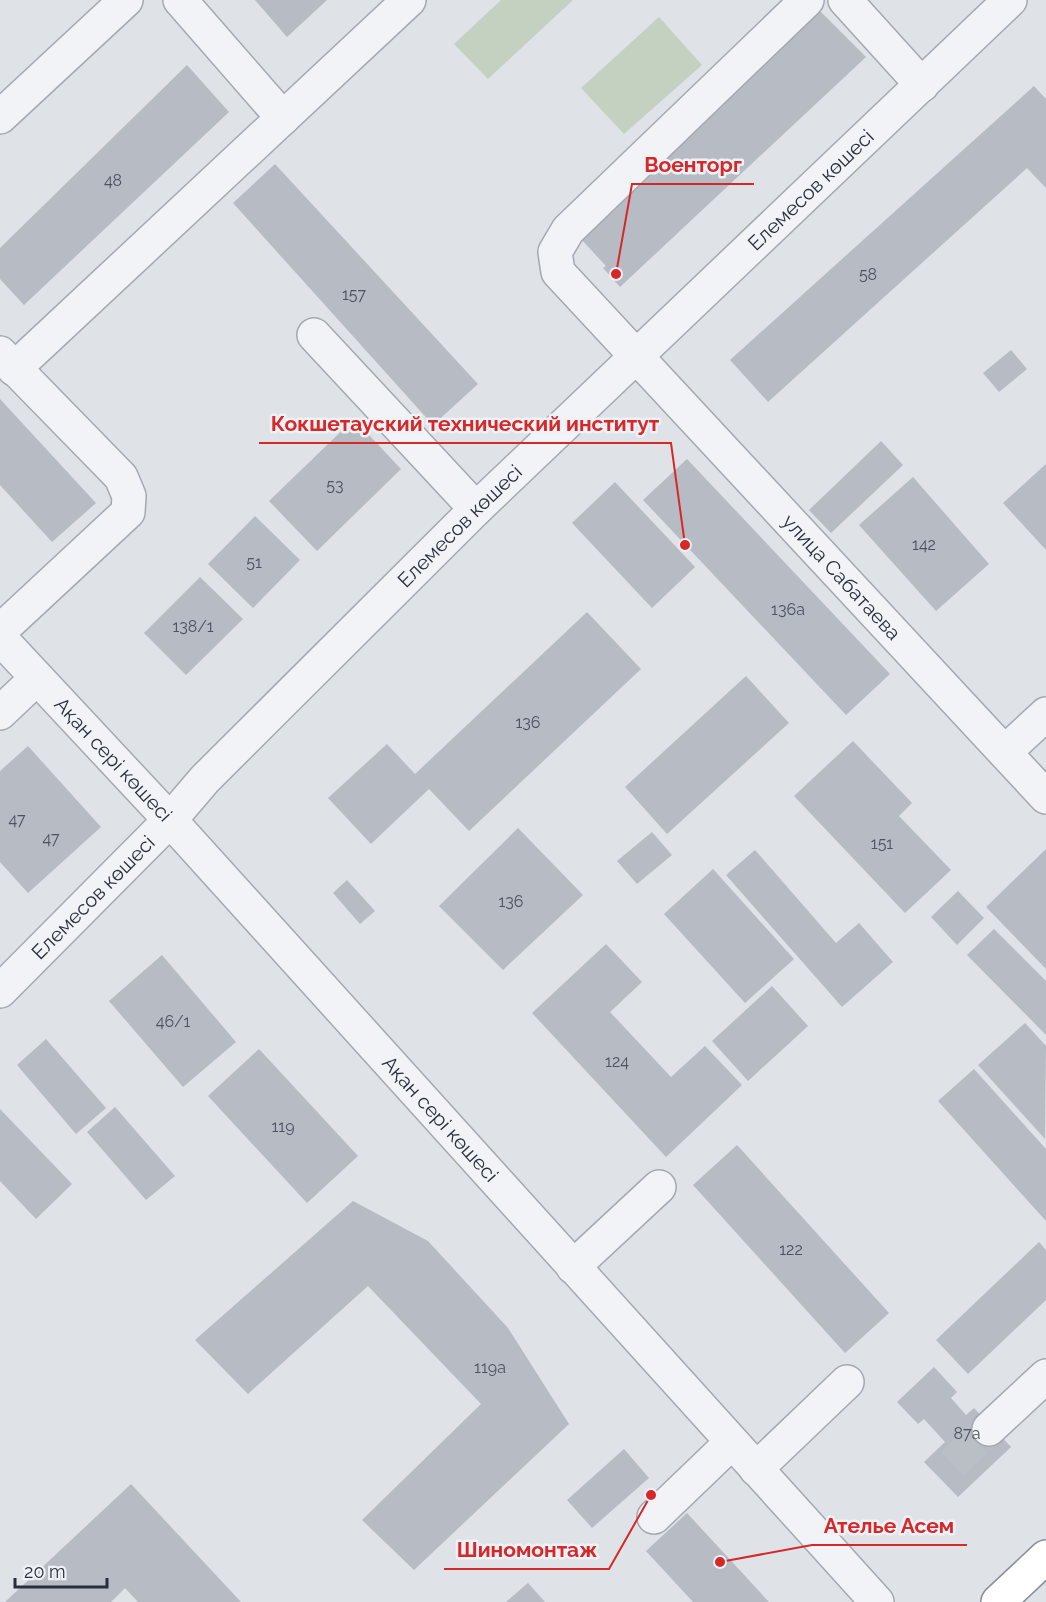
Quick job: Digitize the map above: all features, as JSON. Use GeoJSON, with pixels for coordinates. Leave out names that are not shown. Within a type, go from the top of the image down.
{"type":"FeatureCollection","features":[{"type":"Feature","properties":{"kind":"highway"},"geometry":{"type":"LineString","coordinates":[[998,1602],[1046,1557]]}},
{"type":"Feature","properties":{"kind":"street"},"geometry":{"type":"LineString","coordinates":[[0,117],[126,0]]}},
{"type":"Feature","properties":{"kind":"street"},"geometry":{"type":"LineString","coordinates":[[180,0],[283,118]]}},
{"type":"Feature","properties":{"kind":"street"},"geometry":{"type":"LineString","coordinates":[[0,632],[128,512],[129,496],[121,477],[7,361],[283,118],[408,0]]}},
{"type":"Feature","properties":{"kind":"street","name":"улица Сабатаева"},"geometry":{"type":"LineString","coordinates":[[807,0],[568,230],[555,252],[558,272],[1046,797]]}},
{"type":"Feature","properties":{"kind":"street"},"geometry":{"type":"LineString","coordinates":[[845,0],[922,85]]}},
{"type":"Feature","properties":{"kind":"street","name":"Елемесов көшесі"},"geometry":{"type":"LineString","coordinates":[[0,991],[170,820],[205,779],[476,510],[1010,0]]}},
{"type":"Feature","properties":{"kind":"street"},"geometry":{"type":"LineString","coordinates":[[315,334],[476,510]]}},
{"type":"Feature","properties":{"kind":"street","name":"Ақан сері көшесі"},"geometry":{"type":"LineString","coordinates":[[0,638],[170,820],[877,1602]]}},
{"type":"Feature","properties":{"kind":"street"},"geometry":{"type":"LineString","coordinates":[[0,713],[36,678]]}},
{"type":"Feature","properties":{"kind":"street"},"geometry":{"type":"LineString","coordinates":[[1005,752],[1046,714]]}},
{"type":"Feature","properties":{"kind":"street"},"geometry":{"type":"LineString","coordinates":[[573,1267],[659,1187]]}},
{"type":"Feature","properties":{"kind":"street"},"geometry":{"type":"LineString","coordinates":[[989,1429],[1046,1376]]}},
{"type":"Feature","properties":{"kind":"street"},"geometry":{"type":"LineString","coordinates":[[756,1469],[847,1382]]}},
{"type":"Feature","properties":{"kind":"street"},"geometry":{"type":"LineString","coordinates":[[654,1517],[731,1443]]}},
{"type":"Feature","properties":{"kind":"green space"},"geometry":{"type":"Polygon","coordinates":[[[501,0],[573,0],[488,79],[454,44],[501,0]]]}},
{"type":"Feature","properties":{"kind":"green space"},"geometry":{"type":"Polygon","coordinates":[[[659,17],[702,65],[624,134],[581,88],[659,17]]]}},
{"type":"Feature","properties":{"kind":"building"},"geometry":{"type":"Polygon","coordinates":[[[255,0],[327,0],[287,37],[255,0]]]}},
{"type":"Feature","properties":{"kind":"building"},"geometry":{"type":"Polygon","coordinates":[[[820,11],[866,57],[620,287],[603,268],[606,266],[580,238],[820,11]]]}},
{"type":"Feature","properties":{"kind":"building"},"geometry":{"type":"Polygon","coordinates":[[[187,65],[229,112],[24,305],[0,279],[0,248],[187,65]]]}},
{"type":"Feature","properties":{"kind":"building"},"geometry":{"type":"Polygon","coordinates":[[[1034,86],[1046,99],[1046,188],[1027,168],[768,402],[730,360],[1034,86]]]}},
{"type":"Feature","properties":{"kind":"building"},"geometry":{"type":"Polygon","coordinates":[[[275,164],[478,384],[433,425],[233,203],[275,164]]]}},
{"type":"Feature","properties":{"kind":"building"},"geometry":{"type":"Polygon","coordinates":[[[1011,350],[1027,369],[999,392],[983,373],[1011,350]]]}},
{"type":"Feature","properties":{"kind":"building"},"geometry":{"type":"Polygon","coordinates":[[[0,399],[96,503],[52,542],[0,485],[0,399]]]}},
{"type":"Feature","properties":{"kind":"building"},"geometry":{"type":"Polygon","coordinates":[[[354,419],[401,469],[317,551],[269,501],[354,419]]]}},
{"type":"Feature","properties":{"kind":"building"},"geometry":{"type":"Polygon","coordinates":[[[881,441],[903,465],[831,533],[809,510],[881,441]]]}},
{"type":"Feature","properties":{"kind":"building"},"geometry":{"type":"Polygon","coordinates":[[[687,459],[890,674],[846,715],[643,500],[687,459]]]}},
{"type":"Feature","properties":{"kind":"building"},"geometry":{"type":"Polygon","coordinates":[[[1046,464],[1046,550],[1003,503],[1046,464]]]}},
{"type":"Feature","properties":{"kind":"building"},"geometry":{"type":"Polygon","coordinates":[[[913,477],[989,564],[936,611],[859,525],[913,477]]]}},
{"type":"Feature","properties":{"kind":"building"},"geometry":{"type":"Polygon","coordinates":[[[615,482],[695,567],[652,608],[572,523],[615,482]]]}},
{"type":"Feature","properties":{"kind":"building"},"geometry":{"type":"Polygon","coordinates":[[[255,516],[300,560],[253,608],[208,564],[255,516]]]}},
{"type":"Feature","properties":{"kind":"building"},"geometry":{"type":"Polygon","coordinates":[[[200,577],[243,619],[186,675],[144,633],[200,577]]]}},
{"type":"Feature","properties":{"kind":"building"},"geometry":{"type":"Polygon","coordinates":[[[587,612],[641,669],[469,831],[429,789],[371,844],[328,798],[387,744],[415,774],[587,612]]]}},
{"type":"Feature","properties":{"kind":"building"},"geometry":{"type":"Polygon","coordinates":[[[746,676],[789,723],[667,834],[625,787],[746,676]]]}},
{"type":"Feature","properties":{"kind":"building"},"geometry":{"type":"Polygon","coordinates":[[[853,741],[912,803],[899,816],[951,870],[905,913],[794,796],[853,741]]]}},
{"type":"Feature","properties":{"kind":"building"},"geometry":{"type":"Polygon","coordinates":[[[28,746],[101,827],[28,893],[0,862],[0,771],[28,746]]]}},
{"type":"Feature","properties":{"kind":"building"},"geometry":{"type":"Polygon","coordinates":[[[518,828],[583,895],[503,970],[439,906],[518,828]]]}},
{"type":"Feature","properties":{"kind":"building"},"geometry":{"type":"Polygon","coordinates":[[[652,832],[672,855],[637,884],[617,861],[652,832]]]}},
{"type":"Feature","properties":{"kind":"building"},"geometry":{"type":"Polygon","coordinates":[[[1046,849],[1046,969],[986,907],[1046,849]]]}},
{"type":"Feature","properties":{"kind":"building"},"geometry":{"type":"Polygon","coordinates":[[[755,850],[836,943],[859,923],[893,962],[842,1007],[726,875],[755,850]]]}},
{"type":"Feature","properties":{"kind":"building"},"geometry":{"type":"Polygon","coordinates":[[[713,869],[794,959],[745,1003],[664,914],[713,869]]]}},
{"type":"Feature","properties":{"kind":"building"},"geometry":{"type":"Polygon","coordinates":[[[347,880],[375,911],[360,924],[333,893],[347,880]]]}},
{"type":"Feature","properties":{"kind":"building"},"geometry":{"type":"Polygon","coordinates":[[[958,891],[984,918],[957,945],[931,917],[958,891]]]}},
{"type":"Feature","properties":{"kind":"building"},"geometry":{"type":"Polygon","coordinates":[[[994,929],[1046,981],[1046,1035],[967,955],[994,929]]]}},
{"type":"Feature","properties":{"kind":"building"},"geometry":{"type":"Polygon","coordinates":[[[606,944],[642,982],[610,1012],[671,1077],[705,1046],[742,1085],[666,1157],[532,1013],[606,944]]]}},
{"type":"Feature","properties":{"kind":"building"},"geometry":{"type":"Polygon","coordinates":[[[162,955],[236,1042],[183,1087],[109,1001],[162,955]]]}},
{"type":"Feature","properties":{"kind":"building"},"geometry":{"type":"Polygon","coordinates":[[[772,986],[808,1026],[748,1081],[712,1041],[772,986]]]}},
{"type":"Feature","properties":{"kind":"building"},"geometry":{"type":"Polygon","coordinates":[[[1025,1023],[1046,1046],[1045,1139],[978,1065],[1025,1023]]]}},
{"type":"Feature","properties":{"kind":"building"},"geometry":{"type":"Polygon","coordinates":[[[46,1039],[106,1108],[76,1134],[17,1065],[46,1039]]]}},
{"type":"Feature","properties":{"kind":"building"},"geometry":{"type":"Polygon","coordinates":[[[259,1049],[358,1156],[307,1203],[208,1096],[259,1049]]]}},
{"type":"Feature","properties":{"kind":"building"},"geometry":{"type":"Polygon","coordinates":[[[974,1069],[1046,1149],[1046,1221],[938,1101],[974,1069]]]}},
{"type":"Feature","properties":{"kind":"building"},"geometry":{"type":"Polygon","coordinates":[[[115,1107],[175,1176],[146,1200],[87,1132],[115,1107]]]}},
{"type":"Feature","properties":{"kind":"building"},"geometry":{"type":"Polygon","coordinates":[[[0,1109],[72,1184],[36,1219],[0,1181],[0,1109]]]}},
{"type":"Feature","properties":{"kind":"building"},"geometry":{"type":"Polygon","coordinates":[[[737,1145],[889,1313],[845,1353],[693,1185],[737,1145]]]}},
{"type":"Feature","properties":{"kind":"building"},"geometry":{"type":"Polygon","coordinates":[[[353,1201],[428,1241],[508,1328],[569,1424],[414,1570],[362,1520],[481,1404],[368,1286],[248,1394],[195,1340],[353,1201]]]}},
{"type":"Feature","properties":{"kind":"building"},"geometry":{"type":"Polygon","coordinates":[[[1039,1242],[1046,1250],[1046,1300],[968,1374],[936,1340],[1039,1242]]]}},
{"type":"Feature","properties":{"kind":"building"},"geometry":{"type":"Polygon","coordinates":[[[934,1367],[957,1392],[951,1398],[966,1415],[974,1408],[1011,1447],[958,1497],[924,1462],[945,1442],[924,1419],[918,1424],[897,1402],[934,1367]]]}},
{"type":"Feature","properties":{"kind":"building"},"geometry":{"type":"Polygon","coordinates":[[[624,1449],[649,1478],[592,1528],[567,1500],[624,1449]]]}},
{"type":"Feature","properties":{"kind":"building"},"geometry":{"type":"Polygon","coordinates":[[[131,1484],[241,1602],[138,1602],[125,1588],[111,1602],[5,1602],[131,1484]]]}},
{"type":"Feature","properties":{"kind":"building"},"geometry":{"type":"Polygon","coordinates":[[[687,1513],[769,1602],[693,1602],[646,1551],[687,1513]]]}},
{"type":"Feature","properties":{"kind":"building"},"geometry":{"type":"Polygon","coordinates":[[[528,1583],[545,1602],[506,1602],[528,1583]]]}},
{"type":"Feature","properties":{"kind":"tunnel"},"geometry":{"type":"LineString","coordinates":[[952,1464],[989,1429]]}},
{"type":"Feature","properties":{"kind":"place","name":"Военторг"},"geometry":{"type":"Point","coordinates":[616,274]}},
{"type":"Feature","properties":{"kind":"place","name":"Кокшетауский технический институт"},"geometry":{"type":"Point","coordinates":[685,545]}},
{"type":"Feature","properties":{"kind":"place","name":"Шиномонтаж"},"geometry":{"type":"Point","coordinates":[651,1495]}},
{"type":"Feature","properties":{"kind":"place","name":"Ателье Асем"},"geometry":{"type":"Point","coordinates":[720,1562]}}]}
